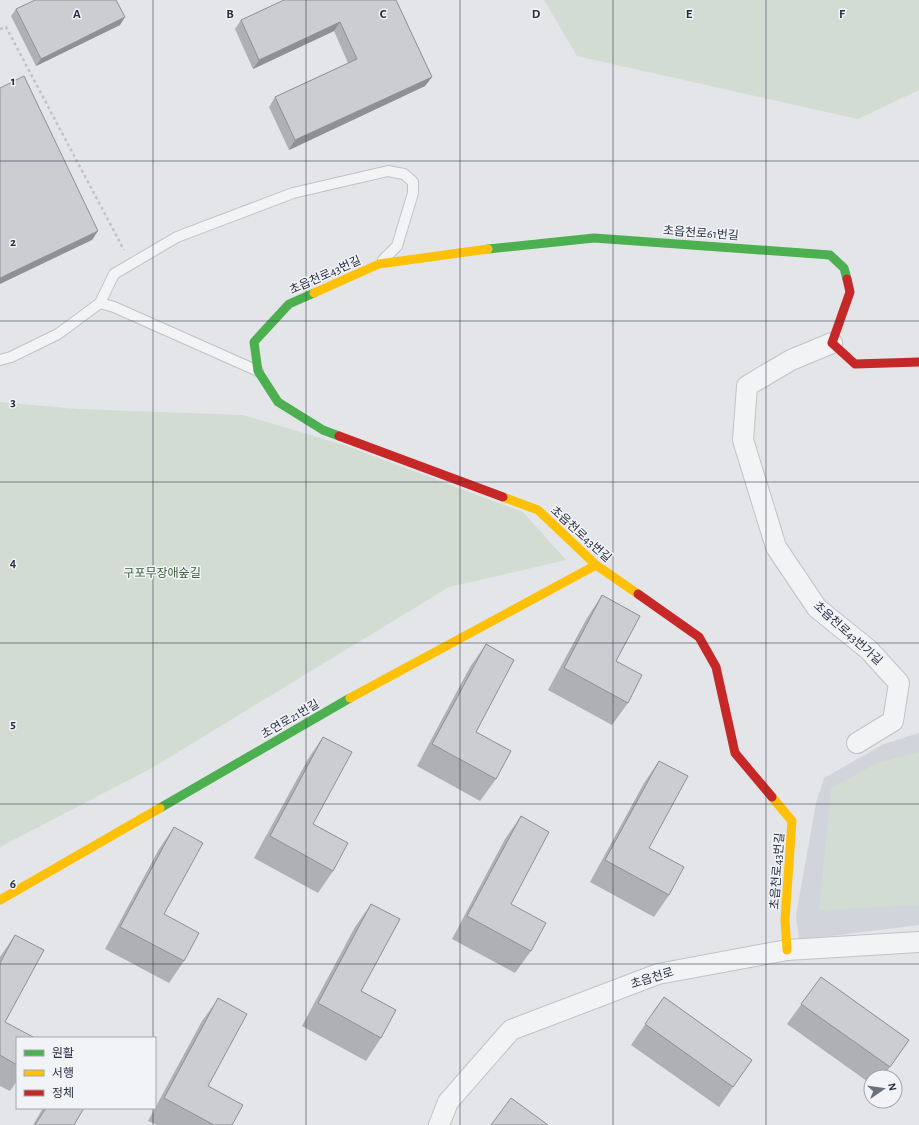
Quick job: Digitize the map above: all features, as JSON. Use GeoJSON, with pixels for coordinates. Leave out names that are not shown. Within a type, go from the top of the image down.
{"type":"FeatureCollection","features":[{"type":"Feature","properties":{"kind":"street","name":"초읍천로61번길"},"geometry":{"type":"LineString","coordinates":[[379,264],[501,247],[594,238],[830,255],[844,268],[850,292],[832,343]]}},
{"type":"Feature","properties":{"kind":"street","name":"초읍천로43번길"},"geometry":{"type":"LineString","coordinates":[[379,264],[289,304],[254,342],[258,372],[278,402],[323,430],[538,510],[596,565],[699,637],[716,667],[734,753],[792,821],[785,920],[787,950]]}},
{"type":"Feature","properties":{"kind":"street"},"geometry":{"type":"LineString","coordinates":[[832,343],[855,364],[919,362]]}},
{"type":"Feature","properties":{"kind":"street","name":"초읍천로43번가길"},"geometry":{"type":"LineString","coordinates":[[832,343],[791,360],[747,386],[743,440],[776,547],[817,608],[869,650],[899,683],[893,721],[857,743]]}},
{"type":"Feature","properties":{"kind":"street","name":"초연로21번길"},"geometry":{"type":"LineString","coordinates":[[0,900],[378,682],[596,565]]}},
{"type":"Feature","properties":{"kind":"street","name":"초읍천로"},"geometry":{"type":"LineString","coordinates":[[438,1125],[448,1102],[511,1030],[658,974],[787,950],[919,942]]}},
{"type":"Feature","properties":{"kind":"lane"},"geometry":{"type":"LineString","coordinates":[[0,360],[58,334],[100,303],[114,274],[177,236],[293,193],[388,171],[404,174],[413,182],[413,193],[397,246],[379,264]]}},
{"type":"Feature","properties":{"kind":"lane"},"geometry":{"type":"LineString","coordinates":[[100,303],[114,307],[258,372]]}},
{"type":"Feature","properties":{"kind":"path"},"geometry":{"type":"LineString","coordinates":[[0,29],[6,27],[131,263]]}},
{"type":"Feature","properties":{"kind":"shaded area"},"geometry":{"type":"Polygon","coordinates":[[[919,733],[919,925],[799,940],[796,915],[816,803],[824,778],[884,744],[919,733]]]}},
{"type":"Feature","properties":{"kind":"green space"},"geometry":{"type":"Polygon","coordinates":[[[544,0],[919,0],[919,90],[858,119],[577,56],[544,0]]]}},
{"type":"Feature","properties":{"kind":"green space","name":"구포무장애숲길"},"geometry":{"type":"Polygon","coordinates":[[[0,402],[77,409],[243,415],[344,445],[523,512],[566,560],[449,587],[152,768],[0,847],[0,402]]]}},
{"type":"Feature","properties":{"kind":"green space"},"geometry":{"type":"Polygon","coordinates":[[[919,752],[919,905],[819,910],[831,788],[877,763],[919,752]]]}},
{"type":"Feature","properties":{"kind":"building"},"geometry":{"type":"Polygon","coordinates":[[[35,0],[116,0],[125,17],[41,59],[16,9],[35,0]]]}},
{"type":"Feature","properties":{"kind":"building"},"geometry":{"type":"Polygon","coordinates":[[[284,0],[396,0],[432,77],[295,140],[275,97],[357,59],[340,22],[259,60],[241,20],[284,0]]]}},
{"type":"Feature","properties":{"kind":"building"},"geometry":{"type":"Polygon","coordinates":[[[24,76],[98,231],[0,278],[0,88],[24,76]]]}},
{"type":"Feature","properties":{"kind":"building"},"geometry":{"type":"Polygon","coordinates":[[[602,595],[640,616],[616,661],[642,675],[628,703],[564,668],[602,595]]]}},
{"type":"Feature","properties":{"kind":"building"},"geometry":{"type":"Polygon","coordinates":[[[486,644],[514,660],[476,732],[511,751],[496,779],[432,744],[486,644]]]}},
{"type":"Feature","properties":{"kind":"building"},"geometry":{"type":"Polygon","coordinates":[[[323,737],[352,752],[313,824],[348,843],[333,871],[270,836],[323,737]]]}},
{"type":"Feature","properties":{"kind":"building"},"geometry":{"type":"Polygon","coordinates":[[[659,761],[688,776],[649,848],[684,867],[669,895],[605,860],[659,761]]]}},
{"type":"Feature","properties":{"kind":"building"},"geometry":{"type":"Polygon","coordinates":[[[521,816],[549,832],[511,904],[546,923],[531,951],[467,916],[521,816]]]}},
{"type":"Feature","properties":{"kind":"building"},"geometry":{"type":"Polygon","coordinates":[[[174,827],[203,843],[164,914],[199,933],[184,961],[120,927],[174,827]]]}},
{"type":"Feature","properties":{"kind":"building"},"geometry":{"type":"Polygon","coordinates":[[[371,904],[400,919],[361,991],[396,1010],[381,1038],[318,1003],[371,904]]]}},
{"type":"Feature","properties":{"kind":"building"},"geometry":{"type":"Polygon","coordinates":[[[15,935],[44,950],[5,1022],[33,1037],[16,1037],[16,1064],[0,1055],[0,963],[15,935]]]}},
{"type":"Feature","properties":{"kind":"building"},"geometry":{"type":"Polygon","coordinates":[[[821,977],[909,1040],[890,1067],[801,1004],[821,977]]]}},
{"type":"Feature","properties":{"kind":"building"},"geometry":{"type":"Polygon","coordinates":[[[664,997],[752,1060],[733,1087],[645,1024],[664,997]]]}},
{"type":"Feature","properties":{"kind":"building"},"geometry":{"type":"Polygon","coordinates":[[[218,998],[247,1014],[208,1086],[243,1105],[232,1125],[214,1125],[164,1098],[218,998]]]}},
{"type":"Feature","properties":{"kind":"building"},"geometry":{"type":"Polygon","coordinates":[[[511,1098],[548,1125],[491,1125],[511,1098]]]}},
{"type":"Feature","properties":{"kind":"building"},"geometry":{"type":"Polygon","coordinates":[[[45,1109],[83,1109],[74,1125],[35,1125],[45,1109]]]}},
{"type":"Feature","properties":{"kind":"traffic: fast"},"geometry":{"type":"LineString","coordinates":[[488,249],[594,238],[830,255],[844,268],[847,279]]}},
{"type":"Feature","properties":{"kind":"traffic: fast"},"geometry":{"type":"LineString","coordinates":[[314,293],[289,304],[254,342],[258,371],[278,402],[323,430],[339,436]]}},
{"type":"Feature","properties":{"kind":"traffic: fast"},"geometry":{"type":"LineString","coordinates":[[160,808],[350,698]]}},
{"type":"Feature","properties":{"kind":"traffic: slow"},"geometry":{"type":"LineString","coordinates":[[314,293],[379,264],[488,249]]}},
{"type":"Feature","properties":{"kind":"traffic: slow"},"geometry":{"type":"LineString","coordinates":[[503,497],[538,510],[596,565],[638,594]]}},
{"type":"Feature","properties":{"kind":"traffic: slow"},"geometry":{"type":"LineString","coordinates":[[350,698],[596,565]]}},
{"type":"Feature","properties":{"kind":"traffic: slow"},"geometry":{"type":"LineString","coordinates":[[772,797],[792,821],[785,920],[787,950]]}},
{"type":"Feature","properties":{"kind":"traffic: slow"},"geometry":{"type":"LineString","coordinates":[[0,900],[160,808]]}},
{"type":"Feature","properties":{"kind":"traffic: jam"},"geometry":{"type":"LineString","coordinates":[[847,279],[850,292],[832,343],[855,364],[919,362]]}},
{"type":"Feature","properties":{"kind":"traffic: jam"},"geometry":{"type":"LineString","coordinates":[[339,436],[503,497]]}},
{"type":"Feature","properties":{"kind":"traffic: jam"},"geometry":{"type":"LineString","coordinates":[[638,594],[699,637],[716,667],[735,753],[772,797]]}}]}
